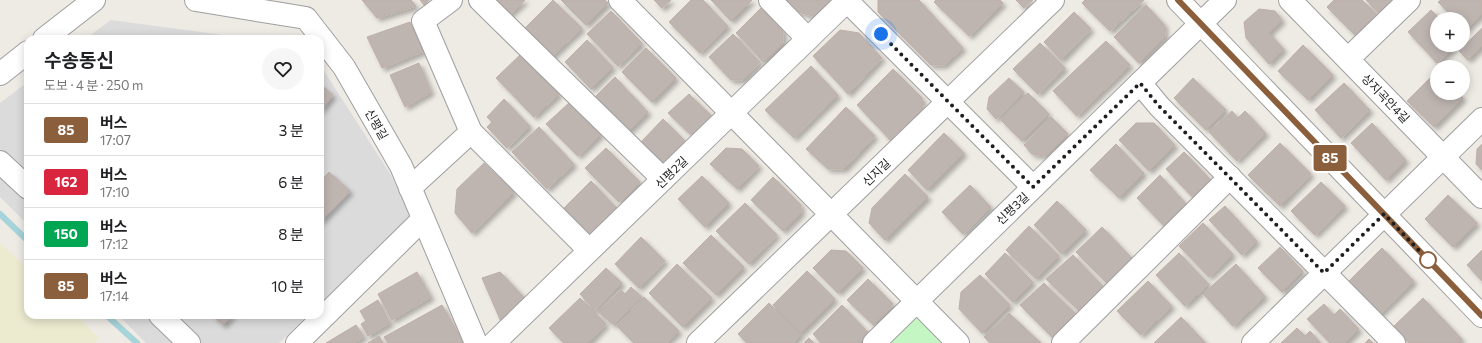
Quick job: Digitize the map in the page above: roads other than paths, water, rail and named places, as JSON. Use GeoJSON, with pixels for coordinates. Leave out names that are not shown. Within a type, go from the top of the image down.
{"type":"FeatureCollection","features":[{"type":"Feature","properties":{"kind":"street"},"geometry":{"type":"LineString","coordinates":[[49,35],[94,0]]}},
{"type":"Feature","properties":{"kind":"street","name":"신평길"},"geometry":{"type":"LineString","coordinates":[[196,0],[240,3],[306,18],[319,35]]}},
{"type":"Feature","properties":{"kind":"street"},"geometry":{"type":"LineString","coordinates":[[451,0],[424,20],[471,132],[589,250]]}},
{"type":"Feature","properties":{"kind":"street"},"geometry":{"type":"LineString","coordinates":[[480,0],[663,179]]}},
{"type":"Feature","properties":{"kind":"street"},"geometry":{"type":"LineString","coordinates":[[620,0],[958,343]]}},
{"type":"Feature","properties":{"kind":"street"},"geometry":{"type":"LineString","coordinates":[[770,0],[808,39]]}},
{"type":"Feature","properties":{"kind":"street"},"geometry":{"type":"LineString","coordinates":[[848,0],[1033,187]]}},
{"type":"Feature","properties":{"kind":"street","name":"신평2길"},"geometry":{"type":"LineString","coordinates":[[494,343],[848,0]]}},
{"type":"Feature","properties":{"kind":"street","name":"신지길"},"geometry":{"type":"LineString","coordinates":[[698,343],[1053,0]]}},
{"type":"Feature","properties":{"kind":"street"},"geometry":{"type":"LineString","coordinates":[[1178,0],[1482,316]]}},
{"type":"Feature","properties":{"kind":"street","name":"신평3길"},"geometry":{"type":"LineString","coordinates":[[874,343],[1225,0]]}},
{"type":"Feature","properties":{"kind":"street","name":"상지곡안4길"},"geometry":{"type":"LineString","coordinates":[[1290,0],[1482,197]]}},
{"type":"Feature","properties":{"kind":"street"},"geometry":{"type":"LineString","coordinates":[[1348,59],[1408,0]]}},
{"type":"Feature","properties":{"kind":"street","name":"신평길"},"geometry":{"type":"LineString","coordinates":[[324,41],[344,67],[401,166],[476,343]]}},
{"type":"Feature","properties":{"kind":"street"},"geometry":{"type":"LineString","coordinates":[[0,74],[24,55]]}},
{"type":"Feature","properties":{"kind":"street"},"geometry":{"type":"LineString","coordinates":[[1140,83],[1159,106],[1394,343]]}},
{"type":"Feature","properties":{"kind":"street"},"geometry":{"type":"LineString","coordinates":[[1253,343],[1482,119]]}},
{"type":"Feature","properties":{"kind":"street"},"geometry":{"type":"LineString","coordinates":[[410,188],[471,132]]}},
{"type":"Feature","properties":{"kind":"street"},"geometry":{"type":"LineString","coordinates":[[0,162],[24,184]]}},
{"type":"Feature","properties":{"kind":"street"},"geometry":{"type":"LineString","coordinates":[[1063,343],[1230,177]]}},
{"type":"Feature","properties":{"kind":"street"},"geometry":{"type":"LineString","coordinates":[[324,316],[423,219]]}},
{"type":"Feature","properties":{"kind":"street"},"geometry":{"type":"LineString","coordinates":[[164,319],[189,343]]}},
{"type":"Feature","properties":{"kind":"street"},"geometry":{"type":"LineString","coordinates":[[297,343],[321,319]]}},
{"type":"Feature","properties":{"kind":"waterway"},"geometry":{"type":"LineString","coordinates":[[0,214],[24,237]]}},
{"type":"Feature","properties":{"kind":"waterway"},"geometry":{"type":"LineString","coordinates":[[110,319],[137,343]]}}]}
